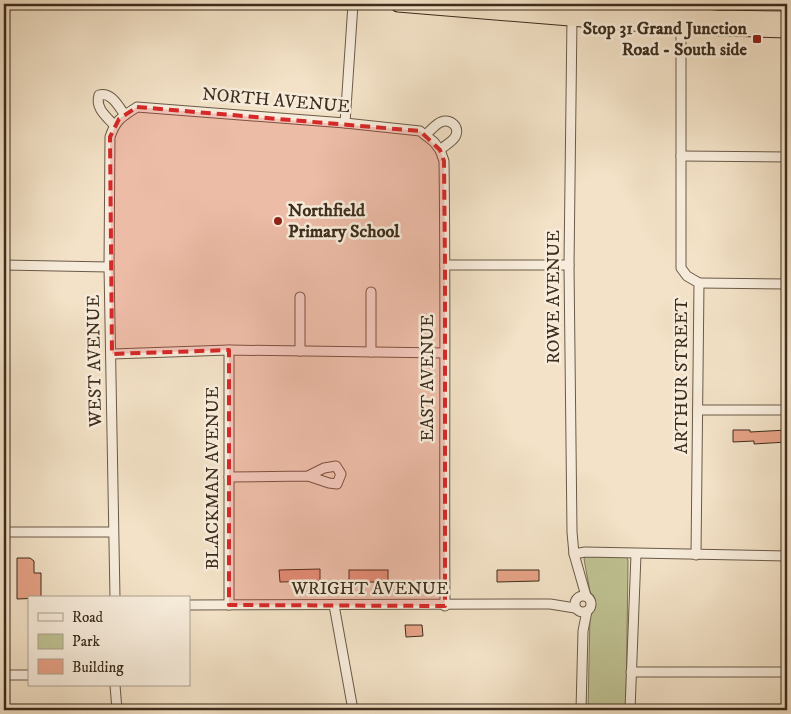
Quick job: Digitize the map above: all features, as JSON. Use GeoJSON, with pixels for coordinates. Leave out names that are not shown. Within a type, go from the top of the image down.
{"type":"FeatureCollection","features":[{"type":"Feature","properties":{"kind":"highway"},"geometry":{"type":"LineString","coordinates":[[398,4],[502,8],[572,18],[612,12],[681,27],[787,30]]}},
{"type":"Feature","properties":{"kind":"highway"},"geometry":{"type":"LineString","coordinates":[[540,4],[612,12],[716,18],[787,19]]}},
{"type":"Feature","properties":{"kind":"street"},"geometry":{"type":"LineString","coordinates":[[345,123],[353,4]]}},
{"type":"Feature","properties":{"kind":"street","name":"ROWE AVENUE"},"geometry":{"type":"LineString","coordinates":[[572,18],[569,265],[572,532],[574,554],[579,575],[582,631],[582,710]]}},
{"type":"Feature","properties":{"kind":"street","name":"ARTHUR STREET"},"geometry":{"type":"LineString","coordinates":[[681,27],[680,268],[687,276],[699,283],[696,555]]}},
{"type":"Feature","properties":{"kind":"street"},"geometry":{"type":"LineString","coordinates":[[99,94],[111,96],[119,119],[99,108],[99,94]]}},
{"type":"Feature","properties":{"kind":"street","name":"NORTH AVENUE"},"geometry":{"type":"LineString","coordinates":[[119,119],[138,107],[345,123],[420,131],[434,142]]}},
{"type":"Feature","properties":{"kind":"street","name":"WEST AVENUE"},"geometry":{"type":"LineString","coordinates":[[115,596],[109,266],[110,137],[119,119]]}},
{"type":"Feature","properties":{"kind":"street"},"geometry":{"type":"LineString","coordinates":[[425,135],[441,122],[450,121],[455,124],[457,129],[455,137],[440,150]]}},
{"type":"Feature","properties":{"kind":"street","name":"EAST AVENUE"},"geometry":{"type":"LineString","coordinates":[[434,142],[440,150],[444,161],[445,606]]}},
{"type":"Feature","properties":{"kind":"street"},"geometry":{"type":"LineString","coordinates":[[681,156],[787,157]]}},
{"type":"Feature","properties":{"kind":"street"},"geometry":{"type":"LineString","coordinates":[[4,265],[109,266]]}},
{"type":"Feature","properties":{"kind":"street"},"geometry":{"type":"LineString","coordinates":[[445,265],[569,265]]}},
{"type":"Feature","properties":{"kind":"street"},"geometry":{"type":"LineString","coordinates":[[699,283],[787,284]]}},
{"type":"Feature","properties":{"kind":"street"},"geometry":{"type":"LineString","coordinates":[[371,292],[371,352]]}},
{"type":"Feature","properties":{"kind":"street"},"geometry":{"type":"LineString","coordinates":[[300,296],[300,351]]}},
{"type":"Feature","properties":{"kind":"street"},"geometry":{"type":"LineString","coordinates":[[112,354],[229,350],[444,353]]}},
{"type":"Feature","properties":{"kind":"street","name":"BLACKMAN AVENUE"},"geometry":{"type":"LineString","coordinates":[[229,350],[229,605]]}},
{"type":"Feature","properties":{"kind":"street"},"geometry":{"type":"LineString","coordinates":[[698,410],[787,410]]}},
{"type":"Feature","properties":{"kind":"street"},"geometry":{"type":"LineString","coordinates":[[229,477],[308,476]]}},
{"type":"Feature","properties":{"kind":"street"},"geometry":{"type":"LineString","coordinates":[[4,532],[113,532]]}},
{"type":"Feature","properties":{"kind":"street"},"geometry":{"type":"LineString","coordinates":[[574,554],[585,552],[787,556]]}},
{"type":"Feature","properties":{"kind":"street"},"geometry":{"type":"LineString","coordinates":[[630,710],[636,554]]}},
{"type":"Feature","properties":{"kind":"street","name":"WRIGHT AVENUE"},"geometry":{"type":"LineString","coordinates":[[190,605],[445,606],[580,604]]}},
{"type":"Feature","properties":{"kind":"street"},"geometry":{"type":"LineString","coordinates":[[334,605],[353,710]]}},
{"type":"Feature","properties":{"kind":"street"},"geometry":{"type":"LineString","coordinates":[[631,672],[787,672]]}},
{"type":"Feature","properties":{"kind":"street"},"geometry":{"type":"LineString","coordinates":[[4,675],[28,675]]}},
{"type":"Feature","properties":{"kind":"street"},"geometry":{"type":"LineString","coordinates":[[115,686],[117,710]]}},
{"type":"Feature","properties":{"kind":"highlighted area"},"geometry":{"type":"Polygon","coordinates":[[[137,107],[420,131],[440,150],[444,161],[445,606],[229,605],[229,350],[112,354],[110,137],[119,119],[137,107]]]}},
{"type":"Feature","properties":{"kind":"green space"},"geometry":{"type":"Polygon","coordinates":[[[658,4],[726,4],[723,7],[658,4]]]}},
{"type":"Feature","properties":{"kind":"green space"},"geometry":{"type":"Polygon","coordinates":[[[586,555],[627,557],[626,710],[588,710],[590,614],[595,600],[590,592],[584,559],[586,555]]]}},
{"type":"Feature","properties":{"kind":"building"},"geometry":{"type":"Polygon","coordinates":[[[733,430],[750,430],[750,432],[787,430],[787,442],[754,444],[754,441],[733,442],[733,430]]]}},
{"type":"Feature","properties":{"kind":"building"},"geometry":{"type":"Polygon","coordinates":[[[17,558],[30,558],[34,561],[34,573],[41,573],[41,596],[28,596],[28,599],[17,599],[17,558]]]}},
{"type":"Feature","properties":{"kind":"building"},"geometry":{"type":"Polygon","coordinates":[[[320,569],[320,581],[280,582],[279,570],[320,569]]]}},
{"type":"Feature","properties":{"kind":"building"},"geometry":{"type":"Polygon","coordinates":[[[349,570],[388,570],[388,582],[349,582],[349,570]]]}},
{"type":"Feature","properties":{"kind":"building"},"geometry":{"type":"Polygon","coordinates":[[[497,570],[539,570],[539,581],[497,582],[497,570]]]}},
{"type":"Feature","properties":{"kind":"building"},"geometry":{"type":"Polygon","coordinates":[[[405,625],[422,625],[423,636],[406,637],[405,625]]]}},
{"type":"Feature","properties":{"kind":"place","name":"Stop 31 Grand Junction Road - South side"},"geometry":{"type":"Point","coordinates":[757,39]}},
{"type":"Feature","properties":{"kind":"place","name":"Northfield Primary School"},"geometry":{"type":"Point","coordinates":[278,221]}}]}
